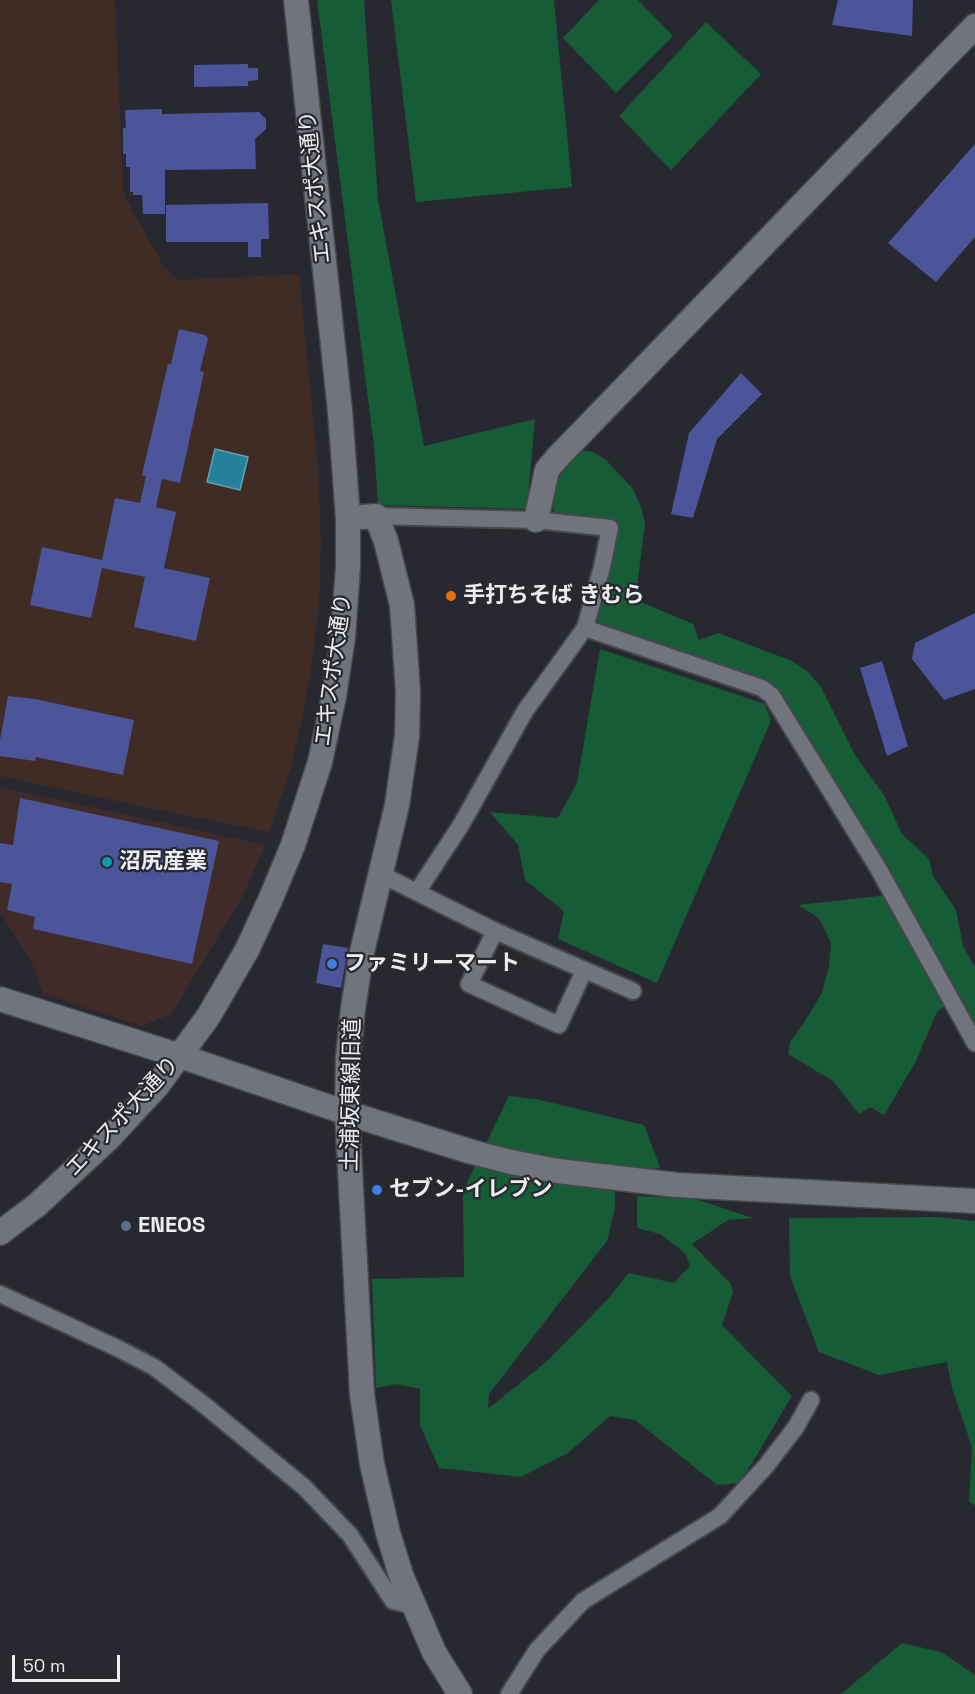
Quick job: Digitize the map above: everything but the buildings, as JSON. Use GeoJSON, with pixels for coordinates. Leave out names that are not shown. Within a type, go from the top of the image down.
{"type":"FeatureCollection","features":[{"type":"Feature","properties":{"kind":"street","name":"エキスポ大通り"},"geometry":{"type":"LineString","coordinates":[[0,1233],[37,1205],[77,1169],[140,1105],[208,1017],[247,950],[271,898],[308,805],[320,762],[332,707],[343,637],[348,567],[348,518],[336,377],[296,0]]}},
{"type":"Feature","properties":{"kind":"street"},"geometry":{"type":"LineString","coordinates":[[536,520],[547,470],[556,459],[975,26]]}},
{"type":"Feature","properties":{"kind":"street"},"geometry":{"type":"LineString","coordinates":[[348,518],[376,516],[536,520],[610,528],[603,567],[585,628],[525,711],[461,825],[417,892]]}},
{"type":"Feature","properties":{"kind":"street","name":"土浦坂東線旧道"},"geometry":{"type":"LineString","coordinates":[[376,516],[392,559],[402,605],[408,692],[407,736],[391,837],[361,956],[352,1009],[347,1113],[362,1394],[372,1464],[388,1533],[414,1606],[434,1652],[460,1694]]}},
{"type":"Feature","properties":{"kind":"street"},"geometry":{"type":"LineString","coordinates":[[585,628],[762,688],[772,696],[878,868],[975,1042]]}},
{"type":"Feature","properties":{"kind":"street"},"geometry":{"type":"LineString","coordinates":[[380,874],[495,931],[633,991]]}},
{"type":"Feature","properties":{"kind":"street"},"geometry":{"type":"LineString","coordinates":[[495,931],[469,984],[559,1025],[584,971]]}},
{"type":"Feature","properties":{"kind":"street"},"geometry":{"type":"LineString","coordinates":[[0,999],[472,1152],[558,1171],[677,1185],[975,1201]]}},
{"type":"Feature","properties":{"kind":"street"},"geometry":{"type":"LineString","coordinates":[[0,1294],[115,1347],[154,1367],[170,1379],[304,1487],[350,1535],[393,1601],[414,1606]]}},
{"type":"Feature","properties":{"kind":"street"},"geometry":{"type":"LineString","coordinates":[[509,1694],[537,1650],[583,1600],[720,1516],[772,1458],[796,1427],[811,1400]]}},
{"type":"Feature","properties":{"kind":"shaded area"},"geometry":{"type":"Polygon","coordinates":[[[0,0],[115,0],[123,188],[126,199],[163,265],[178,280],[299,274],[318,467],[321,541],[319,605],[303,717],[290,770],[269,832],[0,776],[0,0]]]}},
{"type":"Feature","properties":{"kind":"shaded area","name":"沼尻産業"},"geometry":{"type":"Polygon","coordinates":[[[0,787],[265,845],[242,898],[171,1014],[141,1026],[43,994],[32,963],[0,912],[0,787]]]}},
{"type":"Feature","properties":{"kind":"green space"},"geometry":{"type":"Polygon","coordinates":[[[317,0],[364,0],[378,200],[424,446],[535,419],[527,509],[378,505],[374,446],[317,0]]]}},
{"type":"Feature","properties":{"kind":"green space"},"geometry":{"type":"Polygon","coordinates":[[[391,0],[554,0],[572,187],[416,202],[391,0]]]}},
{"type":"Feature","properties":{"kind":"green space"},"geometry":{"type":"Polygon","coordinates":[[[599,0],[638,0],[673,36],[616,93],[563,38],[599,0]]]}},
{"type":"Feature","properties":{"kind":"green space"},"geometry":{"type":"Polygon","coordinates":[[[706,22],[761,74],[671,170],[619,116],[706,22]]]}},
{"type":"Feature","properties":{"kind":"green space"},"geometry":{"type":"Polygon","coordinates":[[[580,450],[593,452],[605,459],[633,489],[641,507],[645,523],[638,597],[643,603],[693,624],[699,640],[718,633],[792,661],[807,671],[821,687],[855,755],[884,795],[902,834],[929,859],[933,876],[956,910],[963,946],[975,967],[975,1029],[947,1004],[937,1012],[915,1063],[884,1115],[870,1107],[859,1114],[833,1081],[788,1054],[790,1042],[822,993],[829,966],[831,943],[819,918],[798,905],[897,894],[777,693],[596,627],[593,621],[616,524],[557,517],[553,509],[555,488],[560,476],[580,450]]]}},
{"type":"Feature","properties":{"kind":"green space"},"geometry":{"type":"Polygon","coordinates":[[[600,649],[765,704],[771,721],[657,983],[558,939],[564,911],[525,880],[518,845],[490,812],[558,818],[577,783],[600,649]]]}},
{"type":"Feature","properties":{"kind":"green space"},"geometry":{"type":"Polygon","coordinates":[[[509,1096],[536,1099],[644,1125],[660,1167],[647,1172],[614,1169],[615,1208],[607,1241],[489,1394],[488,1409],[546,1362],[608,1299],[629,1273],[674,1283],[690,1266],[685,1253],[660,1234],[637,1228],[637,1196],[695,1199],[753,1218],[728,1220],[692,1244],[731,1284],[733,1292],[722,1325],[792,1396],[740,1483],[717,1485],[635,1420],[610,1416],[568,1453],[521,1477],[439,1468],[420,1425],[420,1389],[397,1384],[376,1388],[372,1279],[464,1277],[463,1191],[509,1096]]]}},
{"type":"Feature","properties":{"kind":"green space"},"geometry":{"type":"Polygon","coordinates":[[[937,1217],[975,1221],[975,1505],[969,1502],[972,1447],[952,1388],[947,1362],[879,1375],[819,1352],[790,1276],[789,1218],[937,1217]]]}},
{"type":"Feature","properties":{"kind":"green space"},"geometry":{"type":"Polygon","coordinates":[[[902,1643],[941,1652],[975,1675],[975,1694],[841,1694],[902,1643]]]}},
{"type":"Feature","properties":{"kind":"water"},"geometry":{"type":"Polygon","coordinates":[[[215,449],[248,457],[240,490],[207,482],[215,449]]]}},
{"type":"Feature","properties":{"kind":"place","name":"手打ちそば きむら"},"geometry":{"type":"Point","coordinates":[451,596]}},
{"type":"Feature","properties":{"kind":"place","name":"沼尻産業"},"geometry":{"type":"Point","coordinates":[107,862]}},
{"type":"Feature","properties":{"kind":"place","name":"ファミリーマート"},"geometry":{"type":"Point","coordinates":[332,964]}},
{"type":"Feature","properties":{"kind":"place","name":"セブン-イレブン"},"geometry":{"type":"Point","coordinates":[377,1190]}},
{"type":"Feature","properties":{"kind":"place","name":"ENEOS"},"geometry":{"type":"Point","coordinates":[126,1226]}}]}
